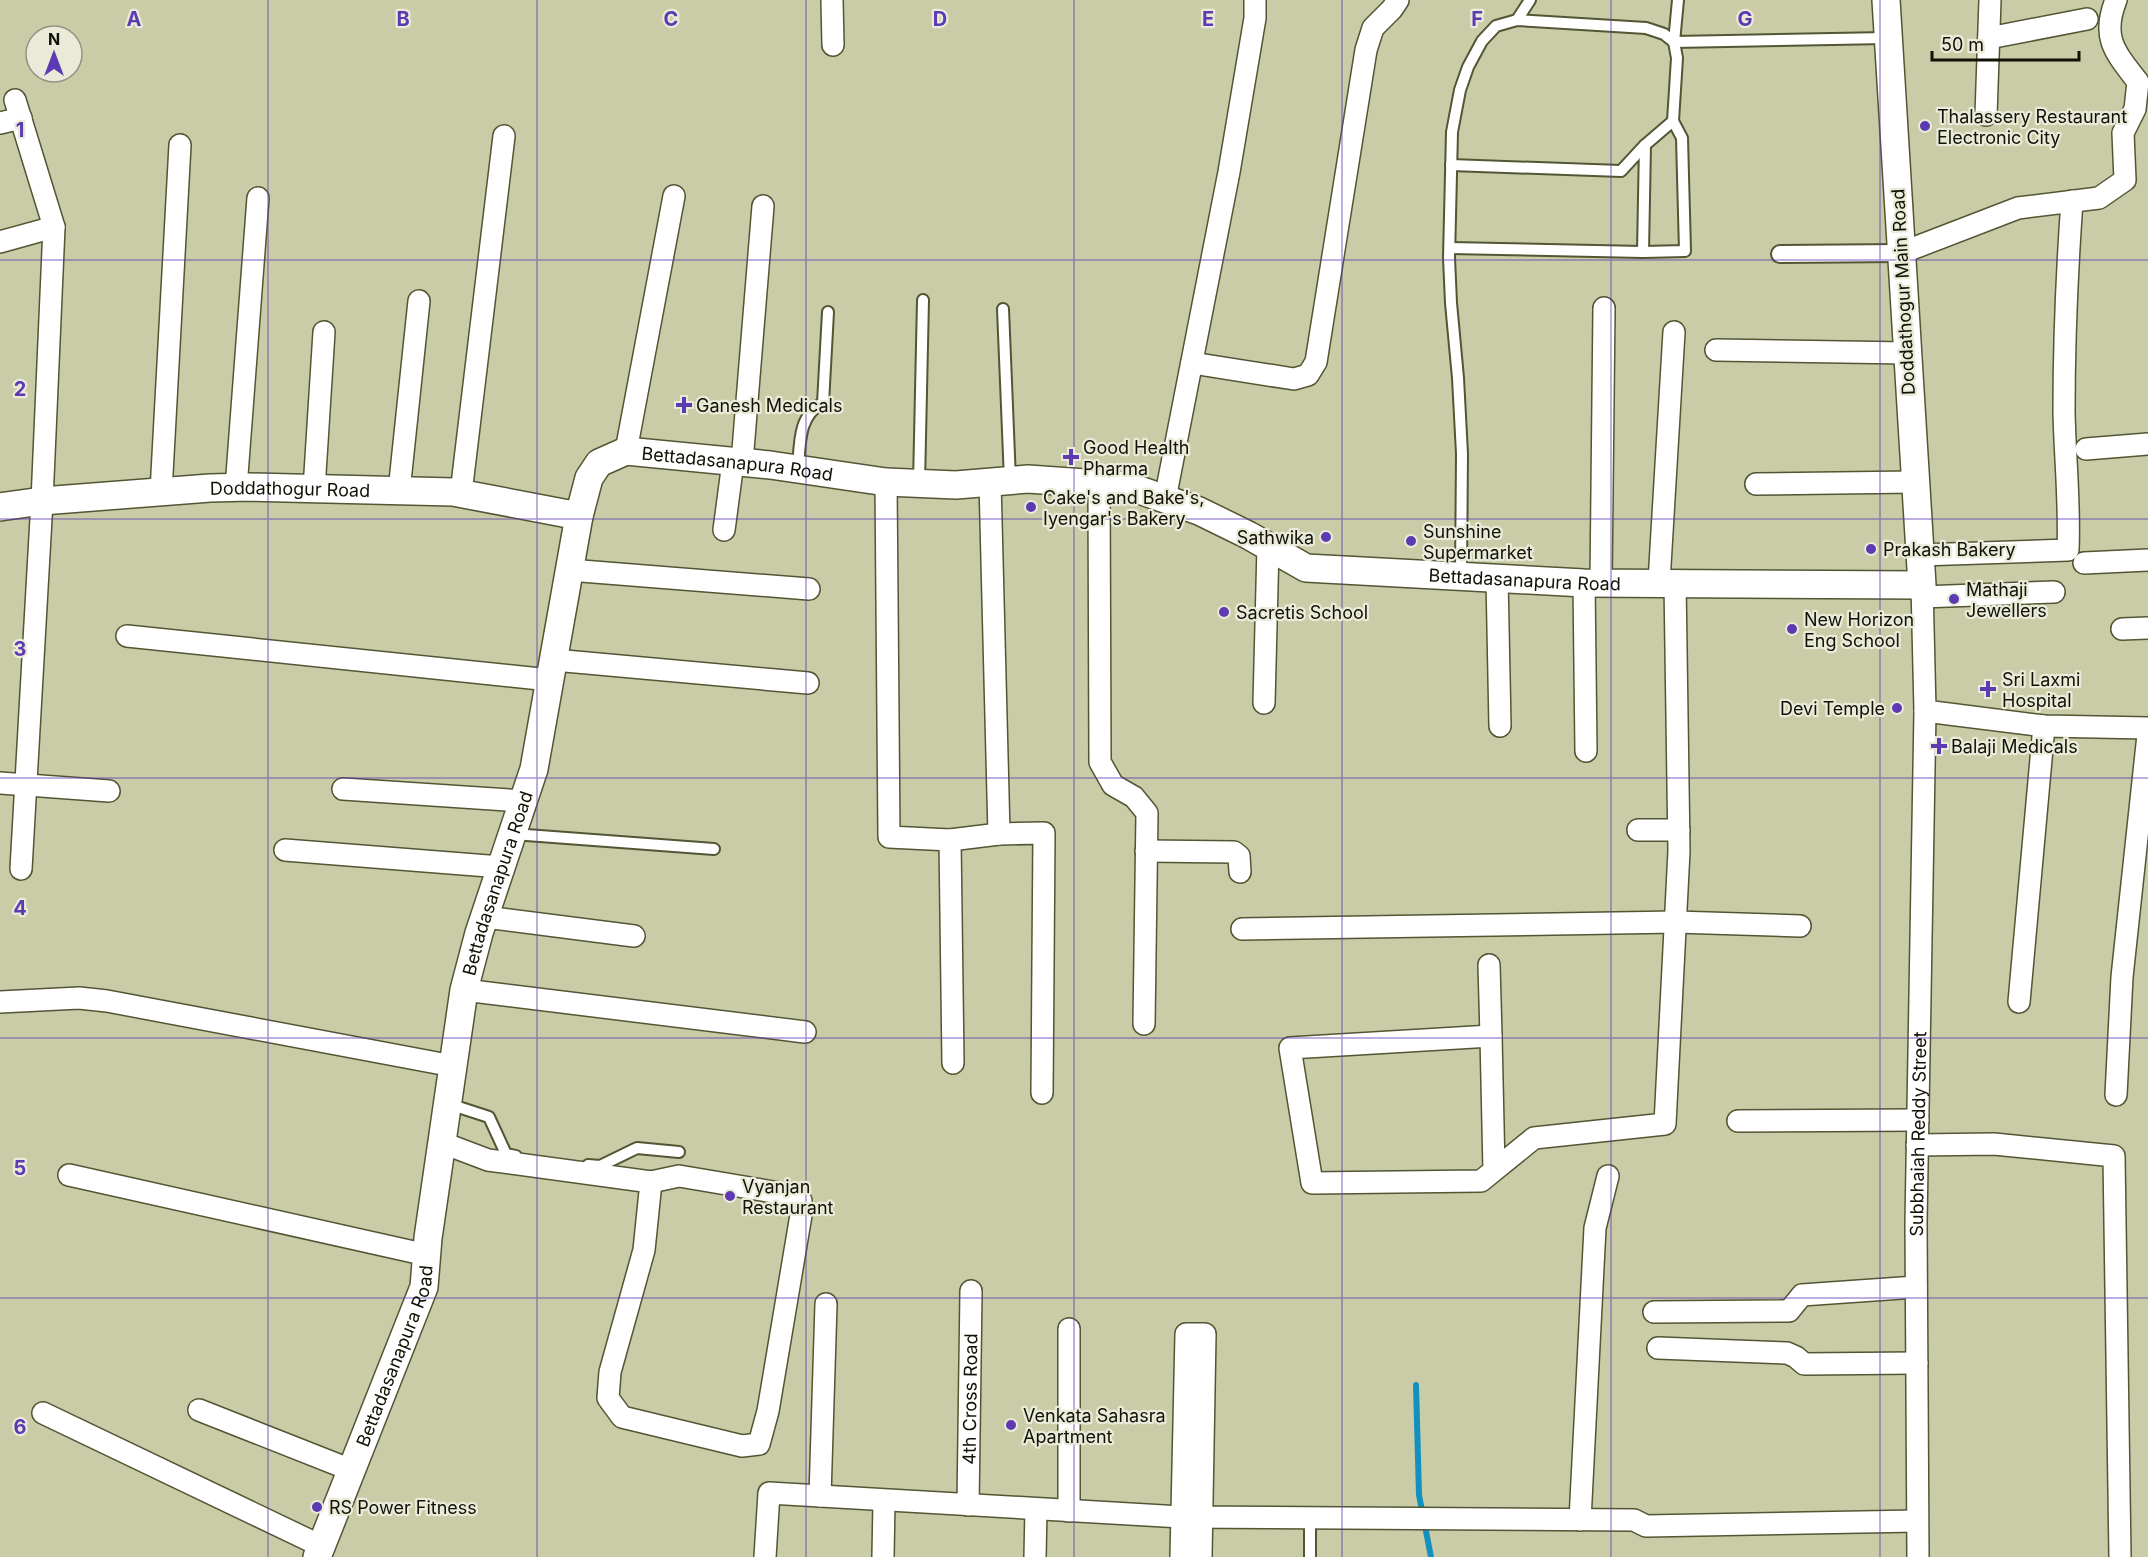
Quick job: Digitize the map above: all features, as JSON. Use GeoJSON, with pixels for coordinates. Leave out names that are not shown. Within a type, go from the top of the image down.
{"type":"FeatureCollection","features":[{"type":"Feature","properties":{"kind":"street"},"geometry":{"type":"LineString","coordinates":[[832,0],[833,45]]}},
{"type":"Feature","properties":{"kind":"street"},"geometry":{"type":"LineString","coordinates":[[1165,499],[1231,161],[1255,18],[1255,0]]}},
{"type":"Feature","properties":{"kind":"street"},"geometry":{"type":"LineString","coordinates":[[1192,363],[1294,379],[1308,375],[1316,362],[1366,50],[1373,28],[1398,0]]}},
{"type":"Feature","properties":{"kind":"street","name":"Doddathogur Main Road"},"geometry":{"type":"LineString","coordinates":[[1886,0],[1922,591]]}},
{"type":"Feature","properties":{"kind":"street"},"geometry":{"type":"LineString","coordinates":[[1986,115],[1990,0]]}},
{"type":"Feature","properties":{"kind":"street"},"geometry":{"type":"LineString","coordinates":[[1780,254],[1901,253],[2018,208],[2098,198],[2125,180],[2123,133],[2135,109],[2138,82],[2112,48],[2110,16],[2116,0]]}},
{"type":"Feature","properties":{"kind":"street"},"geometry":{"type":"LineString","coordinates":[[1989,38],[2087,19]]}},
{"type":"Feature","properties":{"kind":"street"},"geometry":{"type":"LineString","coordinates":[[0,123],[18,109],[54,227],[42,501],[21,869]]}},
{"type":"Feature","properties":{"kind":"street"},"geometry":{"type":"LineString","coordinates":[[460,494],[504,136]]}},
{"type":"Feature","properties":{"kind":"street"},"geometry":{"type":"LineString","coordinates":[[161,492],[180,145]]}},
{"type":"Feature","properties":{"kind":"street"},"geometry":{"type":"LineString","coordinates":[[627,451],[674,196]]}},
{"type":"Feature","properties":{"kind":"street"},"geometry":{"type":"LineString","coordinates":[[236,488],[258,198]]}},
{"type":"Feature","properties":{"kind":"street"},"geometry":{"type":"LineString","coordinates":[[1920,555],[2067,550],[2069,525],[2064,414],[2067,263],[2072,201]]}},
{"type":"Feature","properties":{"kind":"street"},"geometry":{"type":"LineString","coordinates":[[724,530],[737,462],[763,206]]}},
{"type":"Feature","properties":{"kind":"street"},"geometry":{"type":"LineString","coordinates":[[0,242],[54,227]]}},
{"type":"Feature","properties":{"kind":"street"},"geometry":{"type":"LineString","coordinates":[[399,491],[419,301]]}},
{"type":"Feature","properties":{"kind":"street"},"geometry":{"type":"LineString","coordinates":[[1586,751],[1604,308]]}},
{"type":"Feature","properties":{"kind":"street"},"geometry":{"type":"LineString","coordinates":[[314,489],[324,332]]}},
{"type":"Feature","properties":{"kind":"street"},"geometry":{"type":"LineString","coordinates":[[1491,1036],[1290,1048],[1312,1183],[1481,1180],[1534,1138],[1665,1124],[1679,831],[1667,582],[1674,332]]}},
{"type":"Feature","properties":{"kind":"street"},"geometry":{"type":"LineString","coordinates":[[1716,350],[1907,353]]}},
{"type":"Feature","properties":{"kind":"street"},"geometry":{"type":"LineString","coordinates":[[2086,448],[2148,444]]}},
{"type":"Feature","properties":{"kind":"street","name":"Bettadasanapura Road"},"geometry":{"type":"LineString","coordinates":[[319,1551],[424,1287],[464,990],[484,917],[534,769],[579,516],[589,477],[599,462],[627,451],[798,469],[886,482],[956,485],[1029,479],[1128,486],[1199,511],[1306,568],[1592,583],[1667,582],[1922,591]]}},
{"type":"Feature","properties":{"kind":"street"},"geometry":{"type":"LineString","coordinates":[[999,834],[1000,481]]}},
{"type":"Feature","properties":{"kind":"street"},"geometry":{"type":"LineString","coordinates":[[886,482],[889,837],[950,840],[999,834],[1044,833],[1042,1093]]}},
{"type":"Feature","properties":{"kind":"street"},"geometry":{"type":"LineString","coordinates":[[1756,484],[1914,482]]}},
{"type":"Feature","properties":{"kind":"street"},"geometry":{"type":"LineString","coordinates":[[1098,483],[1100,762],[1113,785],[1134,797],[1147,813],[1144,1024]]}},
{"type":"Feature","properties":{"kind":"street","name":"Doddathogur Road"},"geometry":{"type":"LineString","coordinates":[[0,507],[42,501],[161,492],[236,488],[314,489],[460,494],[579,516]]}},
{"type":"Feature","properties":{"kind":"street"},"geometry":{"type":"LineString","coordinates":[[1264,703],[1268,547]]}},
{"type":"Feature","properties":{"kind":"street"},"geometry":{"type":"LineString","coordinates":[[2084,563],[2148,560]]}},
{"type":"Feature","properties":{"kind":"street"},"geometry":{"type":"LineString","coordinates":[[569,570],[809,589]]}},
{"type":"Feature","properties":{"kind":"street"},"geometry":{"type":"LineString","coordinates":[[1497,578],[1500,726]]}},
{"type":"Feature","properties":{"kind":"street"},"geometry":{"type":"LineString","coordinates":[[1922,591],[2054,592]]}},
{"type":"Feature","properties":{"kind":"street","name":"Subbhaiah Reddy Street"},"geometry":{"type":"LineString","coordinates":[[1918,1557],[1916,1287],[1924,711],[1922,591]]}},
{"type":"Feature","properties":{"kind":"street"},"geometry":{"type":"LineString","coordinates":[[2122,629],[2148,628]]}},
{"type":"Feature","properties":{"kind":"street"},"geometry":{"type":"LineString","coordinates":[[127,636],[552,670],[808,683]]}},
{"type":"Feature","properties":{"kind":"street"},"geometry":{"type":"LineString","coordinates":[[1924,711],[2044,726],[2148,728]]}},
{"type":"Feature","properties":{"kind":"street"},"geometry":{"type":"LineString","coordinates":[[2019,1002],[2044,726]]}},
{"type":"Feature","properties":{"kind":"street"},"geometry":{"type":"LineString","coordinates":[[2116,1095],[2122,976],[2148,735]]}},
{"type":"Feature","properties":{"kind":"street"},"geometry":{"type":"LineString","coordinates":[[0,783],[109,791]]}},
{"type":"Feature","properties":{"kind":"street"},"geometry":{"type":"LineString","coordinates":[[344,789],[523,801]]}},
{"type":"Feature","properties":{"kind":"street"},"geometry":{"type":"LineString","coordinates":[[1638,831],[1679,831]]}},
{"type":"Feature","properties":{"kind":"street"},"geometry":{"type":"LineString","coordinates":[[950,840],[953,1063]]}},
{"type":"Feature","properties":{"kind":"street"},"geometry":{"type":"LineString","coordinates":[[285,850],[501,867]]}},
{"type":"Feature","properties":{"kind":"street"},"geometry":{"type":"LineString","coordinates":[[1146,851],[1234,852],[1239,856],[1240,872]]}},
{"type":"Feature","properties":{"kind":"street"},"geometry":{"type":"LineString","coordinates":[[484,917],[634,936]]}},
{"type":"Feature","properties":{"kind":"street"},"geometry":{"type":"LineString","coordinates":[[1242,929],[1676,922],[1800,926]]}},
{"type":"Feature","properties":{"kind":"street"},"geometry":{"type":"LineString","coordinates":[[1489,965],[1494,1170]]}},
{"type":"Feature","properties":{"kind":"street"},"geometry":{"type":"LineString","coordinates":[[464,990],[805,1032]]}},
{"type":"Feature","properties":{"kind":"street"},"geometry":{"type":"LineString","coordinates":[[0,1002],[79,998],[107,1001],[453,1066]]}},
{"type":"Feature","properties":{"kind":"street"},"geometry":{"type":"LineString","coordinates":[[1738,1120],[1918,1120]]}},
{"type":"Feature","properties":{"kind":"street"},"geometry":{"type":"LineString","coordinates":[[443,1143],[488,1160],[651,1182],[679,1176],[790,1195],[801,1201],[801,1215],[768,1411],[759,1444],[742,1446],[622,1417],[608,1398],[610,1372],[644,1250],[651,1182]]}},
{"type":"Feature","properties":{"kind":"street"},"geometry":{"type":"LineString","coordinates":[[1917,1145],[1994,1144],[2114,1156],[2120,1557]]}},
{"type":"Feature","properties":{"kind":"street"},"geometry":{"type":"LineString","coordinates":[[69,1175],[427,1255]]}},
{"type":"Feature","properties":{"kind":"street"},"geometry":{"type":"LineString","coordinates":[[1580,1520],[1595,1228],[1608,1176]]}},
{"type":"Feature","properties":{"kind":"street"},"geometry":{"type":"LineString","coordinates":[[1654,1312],[1789,1311],[1802,1295],[1916,1287]]}},
{"type":"Feature","properties":{"kind":"street","name":"4th Cross Road"},"geometry":{"type":"LineString","coordinates":[[968,1505],[971,1291]]}},
{"type":"Feature","properties":{"kind":"street"},"geometry":{"type":"LineString","coordinates":[[820,1496],[826,1304]]}},
{"type":"Feature","properties":{"kind":"street"},"geometry":{"type":"LineString","coordinates":[[1069,1329],[1069,1511]]}},
{"type":"Feature","properties":{"kind":"street"},"geometry":{"type":"LineString","coordinates":[[1181,1557],[1191,1517],[1205,1334],[1186,1334],[1191,1517],[1201,1557]]}},
{"type":"Feature","properties":{"kind":"street"},"geometry":{"type":"LineString","coordinates":[[1659,1348],[1787,1353],[1804,1364],[1917,1363]]}},
{"type":"Feature","properties":{"kind":"street"},"geometry":{"type":"LineString","coordinates":[[199,1410],[351,1470]]}},
{"type":"Feature","properties":{"kind":"street"},"geometry":{"type":"LineString","coordinates":[[44,1413],[319,1551]]}},
{"type":"Feature","properties":{"kind":"street"},"geometry":{"type":"LineString","coordinates":[[765,1557],[769,1493],[1191,1517],[1634,1520],[1646,1513],[1917,1515]]}},
{"type":"Feature","properties":{"kind":"street"},"geometry":{"type":"LineString","coordinates":[[883,1557],[884,1501]]}},
{"type":"Feature","properties":{"kind":"street"},"geometry":{"type":"LineString","coordinates":[[1035,1557],[1036,1509]]}},
{"type":"Feature","properties":{"kind":"lane"},"geometry":{"type":"LineString","coordinates":[[1517,20],[1530,0]]}},
{"type":"Feature","properties":{"kind":"lane"},"geometry":{"type":"LineString","coordinates":[[1450,248],[1685,251],[1682,138],[1673,121],[1677,58],[1674,42],[1678,0]]}},
{"type":"Feature","properties":{"kind":"lane"},"geometry":{"type":"LineString","coordinates":[[1461,576],[1462,454],[1451,303],[1452,132],[1460,90],[1468,67],[1482,41],[1496,26],[1517,20],[1646,28],[1664,34],[1674,42],[1888,38]]}},
{"type":"Feature","properties":{"kind":"lane"},"geometry":{"type":"LineString","coordinates":[[1451,165],[1621,171],[1645,145],[1673,121]]}},
{"type":"Feature","properties":{"kind":"lane"},"geometry":{"type":"LineString","coordinates":[[1643,252],[1645,145]]}},
{"type":"Feature","properties":{"kind":"lane"},"geometry":{"type":"LineString","coordinates":[[920,484],[923,300]]}},
{"type":"Feature","properties":{"kind":"lane"},"geometry":{"type":"LineString","coordinates":[[1000,481],[1003,309]]}},
{"type":"Feature","properties":{"kind":"lane"},"geometry":{"type":"LineString","coordinates":[[798,469],[802,424],[814,407],[824,403],[828,312]]}},
{"type":"Feature","properties":{"kind":"lane"},"geometry":{"type":"LineString","coordinates":[[512,834],[714,849]]}},
{"type":"Feature","properties":{"kind":"lane"},"geometry":{"type":"LineString","coordinates":[[449,1104],[489,1117],[506,1154],[537,1161],[600,1166],[637,1148],[679,1152]]}},
{"type":"Feature","properties":{"kind":"lane"},"geometry":{"type":"LineString","coordinates":[[1310,1517],[1310,1557]]}},
{"type":"Feature","properties":{"kind":"waterway"},"geometry":{"type":"LineString","coordinates":[[1416,1385],[1419,1495],[1431,1557]]}},
{"type":"Feature","properties":{"kind":"place","name":"Thalassery Restaurant Electronic City"},"geometry":{"type":"Point","coordinates":[1925,126]}},
{"type":"Feature","properties":{"kind":"place","name":"Ganesh Medicals"},"geometry":{"type":"Point","coordinates":[684,405]}},
{"type":"Feature","properties":{"kind":"place","name":"Good Health Pharma"},"geometry":{"type":"Point","coordinates":[1071,457]}},
{"type":"Feature","properties":{"kind":"place","name":"Cake's and Bake's, Iyengar's Bakery"},"geometry":{"type":"Point","coordinates":[1031,507]}},
{"type":"Feature","properties":{"kind":"place","name":"Sathwika"},"geometry":{"type":"Point","coordinates":[1326,537]}},
{"type":"Feature","properties":{"kind":"place","name":"Sunshine Supermarket"},"geometry":{"type":"Point","coordinates":[1411,541]}},
{"type":"Feature","properties":{"kind":"place","name":"Prakash Bakery"},"geometry":{"type":"Point","coordinates":[1871,549]}},
{"type":"Feature","properties":{"kind":"place","name":"Mathaji Jewellers"},"geometry":{"type":"Point","coordinates":[1954,599]}},
{"type":"Feature","properties":{"kind":"place","name":"Sacretis School"},"geometry":{"type":"Point","coordinates":[1224,612]}},
{"type":"Feature","properties":{"kind":"place","name":"New Horizon Eng School"},"geometry":{"type":"Point","coordinates":[1792,629]}},
{"type":"Feature","properties":{"kind":"place","name":"Sri Laxmi Hospital"},"geometry":{"type":"Point","coordinates":[1988,689]}},
{"type":"Feature","properties":{"kind":"place","name":"Devi Temple"},"geometry":{"type":"Point","coordinates":[1897,708]}},
{"type":"Feature","properties":{"kind":"place","name":"Balaji Medicals"},"geometry":{"type":"Point","coordinates":[1939,746]}},
{"type":"Feature","properties":{"kind":"place","name":"Vyanjan Restaurant"},"geometry":{"type":"Point","coordinates":[730,1196]}},
{"type":"Feature","properties":{"kind":"place","name":"Venkata Sahasra Apartment"},"geometry":{"type":"Point","coordinates":[1011,1425]}},
{"type":"Feature","properties":{"kind":"place","name":"RS Power Fitness"},"geometry":{"type":"Point","coordinates":[317,1507]}}]}
